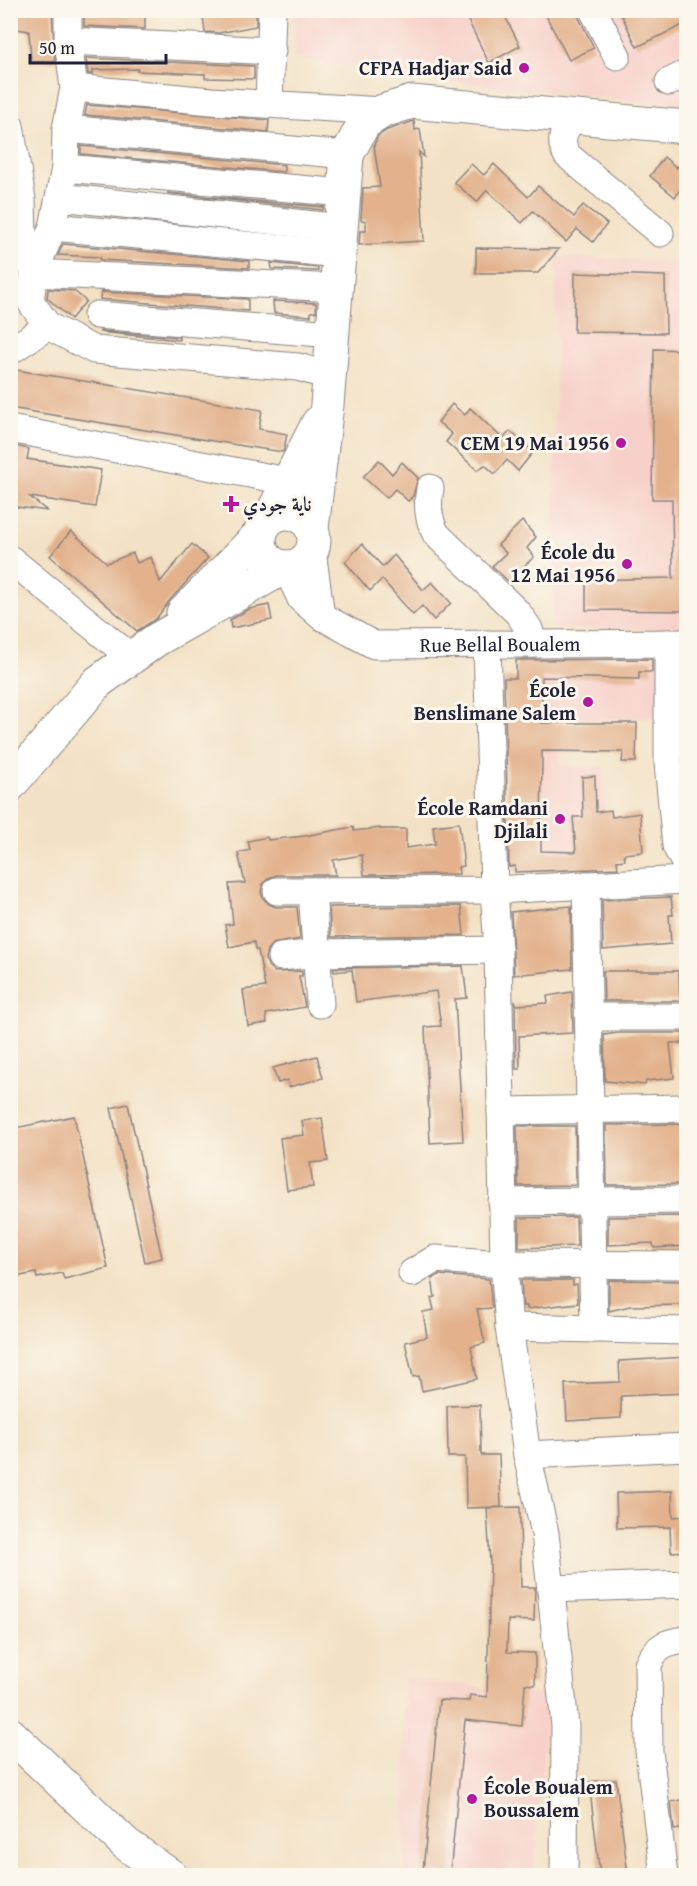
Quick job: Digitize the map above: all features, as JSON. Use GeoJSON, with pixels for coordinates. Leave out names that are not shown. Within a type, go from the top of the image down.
{"type":"FeatureCollection","features":[{"type":"Feature","properties":{"kind":"main road"},"geometry":{"type":"LineString","coordinates":[[10,785],[98,682],[144,649],[299,553],[328,391],[347,155],[364,123],[383,111],[412,102],[687,127]]}},
{"type":"Feature","properties":{"kind":"main road"},"geometry":{"type":"LineString","coordinates":[[299,553],[276,565],[262,552],[260,543],[265,526],[328,391]]}},
{"type":"Feature","properties":{"kind":"main road"},"geometry":{"type":"LineString","coordinates":[[144,649],[277,514],[294,513],[301,516],[299,553]]}},
{"type":"Feature","properties":{"kind":"main road"},"geometry":{"type":"LineString","coordinates":[[10,1734],[126,1844],[171,1875]]}},
{"type":"Feature","properties":{"kind":"street"},"geometry":{"type":"LineString","coordinates":[[68,10],[68,42],[74,88],[66,129],[65,168],[54,227],[34,273],[30,301],[48,326],[94,350],[298,367],[328,391]]}},
{"type":"Feature","properties":{"kind":"street"},"geometry":{"type":"LineString","coordinates":[[269,104],[272,10]]}},
{"type":"Feature","properties":{"kind":"street"},"geometry":{"type":"LineString","coordinates":[[593,10],[617,56]]}},
{"type":"Feature","properties":{"kind":"street"},"geometry":{"type":"LineString","coordinates":[[68,42],[272,51]]}},
{"type":"Feature","properties":{"kind":"street"},"geometry":{"type":"LineString","coordinates":[[74,88],[211,101],[383,111]]}},
{"type":"Feature","properties":{"kind":"street"},"geometry":{"type":"LineString","coordinates":[[205,213],[211,101]]}},
{"type":"Feature","properties":{"kind":"street"},"geometry":{"type":"LineString","coordinates":[[574,117],[564,130],[563,148],[567,155],[660,233]]}},
{"type":"Feature","properties":{"kind":"street"},"geometry":{"type":"LineString","coordinates":[[10,126],[22,201],[23,237],[34,273]]}},
{"type":"Feature","properties":{"kind":"street"},"geometry":{"type":"LineString","coordinates":[[66,129],[347,155]]}},
{"type":"Feature","properties":{"kind":"street"},"geometry":{"type":"LineString","coordinates":[[65,168],[344,194]]}},
{"type":"Feature","properties":{"kind":"street"},"geometry":{"type":"LineString","coordinates":[[60,197],[205,213],[340,241]]}},
{"type":"Feature","properties":{"kind":"street"},"geometry":{"type":"LineString","coordinates":[[54,227],[340,241]]}},
{"type":"Feature","properties":{"kind":"street"},"geometry":{"type":"LineString","coordinates":[[34,273],[336,288]]}},
{"type":"Feature","properties":{"kind":"street"},"geometry":{"type":"LineString","coordinates":[[94,350],[101,277]]}},
{"type":"Feature","properties":{"kind":"street"},"geometry":{"type":"LineString","coordinates":[[97,315],[333,334]]}},
{"type":"Feature","properties":{"kind":"street"},"geometry":{"type":"LineString","coordinates":[[10,351],[48,326]]}},
{"type":"Feature","properties":{"kind":"street"},"geometry":{"type":"LineString","coordinates":[[10,429],[287,482]]}},
{"type":"Feature","properties":{"kind":"street"},"geometry":{"type":"LineString","coordinates":[[430,488],[428,513],[436,534],[518,613],[529,629],[533,644]]}},
{"type":"Feature","properties":{"kind":"street","name":"Rue Bellal Boualem"},"geometry":{"type":"LineString","coordinates":[[299,553],[301,600],[321,616],[374,645],[677,643]]}},
{"type":"Feature","properties":{"kind":"street"},"geometry":{"type":"LineString","coordinates":[[10,559],[144,649]]}},
{"type":"Feature","properties":{"kind":"street"},"geometry":{"type":"LineString","coordinates":[[677,643],[668,763],[679,796],[676,846],[687,865]]}},
{"type":"Feature","properties":{"kind":"street"},"geometry":{"type":"LineString","coordinates":[[487,644],[494,890],[498,950],[504,1264],[509,1327],[527,1455],[545,1533],[565,1726],[564,1875]]}},
{"type":"Feature","properties":{"kind":"street"},"geometry":{"type":"LineString","coordinates":[[277,891],[494,890],[687,880]]}},
{"type":"Feature","properties":{"kind":"street"},"geometry":{"type":"LineString","coordinates":[[586,885],[594,1329]]}},
{"type":"Feature","properties":{"kind":"street"},"geometry":{"type":"LineString","coordinates":[[312,891],[320,1004]]}},
{"type":"Feature","properties":{"kind":"street"},"geometry":{"type":"LineString","coordinates":[[281,957],[317,953],[498,950]]}},
{"type":"Feature","properties":{"kind":"street"},"geometry":{"type":"LineString","coordinates":[[589,1017],[687,1017]]}},
{"type":"Feature","properties":{"kind":"street"},"geometry":{"type":"LineString","coordinates":[[501,1111],[687,1108]]}},
{"type":"Feature","properties":{"kind":"street"},"geometry":{"type":"LineString","coordinates":[[502,1202],[687,1200]]}},
{"type":"Feature","properties":{"kind":"street"},"geometry":{"type":"LineString","coordinates":[[412,1273],[435,1259],[504,1264],[687,1265]]}},
{"type":"Feature","properties":{"kind":"street"},"geometry":{"type":"LineString","coordinates":[[509,1327],[687,1331]]}},
{"type":"Feature","properties":{"kind":"street"},"geometry":{"type":"LineString","coordinates":[[527,1455],[687,1447]]}},
{"type":"Feature","properties":{"kind":"street"},"geometry":{"type":"LineString","coordinates":[[551,1589],[687,1584]]}},
{"type":"Feature","properties":{"kind":"street"},"geometry":{"type":"LineString","coordinates":[[664,1875],[649,1751],[648,1665],[653,1654],[670,1642],[687,1640]]}},
{"type":"Feature","properties":{"kind":"shaded area","name":"CFPA Hadjar Said"},"geometry":{"type":"Polygon","coordinates":[[[296,11],[686,11],[686,107],[428,79],[294,58],[296,11]]]}},
{"type":"Feature","properties":{"kind":"shaded area","name":"CEM 19 Mai 1956"},"geometry":{"type":"Polygon","coordinates":[[[557,256],[686,263],[686,629],[553,628],[557,256]]]}},
{"type":"Feature","properties":{"kind":"shaded area"},"geometry":{"type":"Polygon","coordinates":[[[516,656],[660,658],[661,718],[559,719],[560,766],[604,767],[606,871],[515,872],[516,656]]]}},
{"type":"Feature","properties":{"kind":"shaded area","name":"École Boualem Boussalem"},"geometry":{"type":"Polygon","coordinates":[[[404,1678],[549,1696],[533,1875],[405,1875],[404,1678]]]}},
{"type":"Feature","properties":{"kind":"building"},"geometry":{"type":"Polygon","coordinates":[[[10,10],[52,11],[55,61],[31,62],[29,31],[10,28],[10,10]]]}},
{"type":"Feature","properties":{"kind":"building"},"geometry":{"type":"Polygon","coordinates":[[[84,10],[145,10],[145,29],[84,26],[84,10]]]}},
{"type":"Feature","properties":{"kind":"building"},"geometry":{"type":"Polygon","coordinates":[[[220,10],[256,10],[256,26],[219,33],[205,32],[203,17],[221,14],[220,10]]]}},
{"type":"Feature","properties":{"kind":"building"},"geometry":{"type":"Polygon","coordinates":[[[463,10],[502,10],[520,46],[489,63],[463,10]]]}},
{"type":"Feature","properties":{"kind":"building"},"geometry":{"type":"Polygon","coordinates":[[[543,10],[575,10],[594,48],[569,60],[543,10]]]}},
{"type":"Feature","properties":{"kind":"building"},"geometry":{"type":"Polygon","coordinates":[[[619,10],[687,10],[687,23],[637,47],[619,10]]]}},
{"type":"Feature","properties":{"kind":"building"},"geometry":{"type":"Polygon","coordinates":[[[86,58],[254,66],[254,79],[205,78],[205,74],[137,71],[138,69],[93,70],[92,74],[88,74],[86,58]]]}},
{"type":"Feature","properties":{"kind":"building"},"geometry":{"type":"Polygon","coordinates":[[[87,105],[269,120],[268,132],[85,115],[87,105]]]}},
{"type":"Feature","properties":{"kind":"building"},"geometry":{"type":"Polygon","coordinates":[[[414,121],[415,130],[420,129],[424,157],[419,152],[424,241],[359,245],[360,231],[366,231],[366,221],[361,220],[363,188],[380,187],[374,145],[378,136],[387,130],[414,121]]]}},
{"type":"Feature","properties":{"kind":"building"},"geometry":{"type":"Polygon","coordinates":[[[81,146],[284,165],[284,172],[81,154],[81,146]]]}},
{"type":"Feature","properties":{"kind":"building"},"geometry":{"type":"Polygon","coordinates":[[[687,155],[687,181],[675,197],[650,176],[664,157],[677,168],[687,155]]]}},
{"type":"Feature","properties":{"kind":"building"},"geometry":{"type":"Polygon","coordinates":[[[471,164],[484,175],[494,164],[528,197],[538,186],[574,217],[583,205],[607,224],[593,242],[577,229],[566,242],[533,211],[522,223],[487,190],[477,202],[454,182],[471,164]]]}},
{"type":"Feature","properties":{"kind":"building"},"geometry":{"type":"Polygon","coordinates":[[[167,193],[324,207],[323,210],[167,193]]]}},
{"type":"Feature","properties":{"kind":"building"},"geometry":{"type":"Polygon","coordinates":[[[63,244],[249,261],[249,268],[100,260],[100,257],[58,255],[63,244]]]}},
{"type":"Feature","properties":{"kind":"building"},"geometry":{"type":"Polygon","coordinates":[[[476,248],[559,249],[538,273],[476,273],[476,248]]]}},
{"type":"Feature","properties":{"kind":"building"},"geometry":{"type":"Polygon","coordinates":[[[271,263],[318,268],[318,271],[272,269],[271,263]]]}},
{"type":"Feature","properties":{"kind":"building"},"geometry":{"type":"Polygon","coordinates":[[[575,273],[665,276],[666,333],[574,332],[575,273]]]}},
{"type":"Feature","properties":{"kind":"building"},"geometry":{"type":"Polygon","coordinates":[[[48,289],[74,291],[86,301],[71,319],[47,298],[48,289]]]}},
{"type":"Feature","properties":{"kind":"building"},"geometry":{"type":"Polygon","coordinates":[[[101,292],[248,299],[248,311],[100,299],[101,292]]]}},
{"type":"Feature","properties":{"kind":"building"},"geometry":{"type":"Polygon","coordinates":[[[273,301],[316,303],[316,312],[311,312],[311,316],[274,313],[273,301]]]}},
{"type":"Feature","properties":{"kind":"building"},"geometry":{"type":"Polygon","coordinates":[[[100,332],[179,337],[179,340],[100,332]]]}},
{"type":"Feature","properties":{"kind":"building"},"geometry":{"type":"Polygon","coordinates":[[[654,349],[687,350],[687,611],[586,610],[586,580],[673,578],[672,499],[652,499],[654,349]]]}},
{"type":"Feature","properties":{"kind":"building"},"geometry":{"type":"Polygon","coordinates":[[[10,369],[262,410],[259,429],[287,434],[284,449],[283,452],[256,448],[10,408],[10,369]]]}},
{"type":"Feature","properties":{"kind":"building"},"geometry":{"type":"Polygon","coordinates":[[[452,404],[465,415],[470,408],[503,439],[510,431],[533,452],[518,471],[507,460],[495,474],[485,465],[477,470],[446,442],[452,434],[438,422],[452,404]]]}},
{"type":"Feature","properties":{"kind":"building"},"geometry":{"type":"Polygon","coordinates":[[[10,445],[29,449],[27,459],[101,470],[95,507],[30,497],[47,511],[10,506],[10,445]]]}},
{"type":"Feature","properties":{"kind":"building"},"geometry":{"type":"Polygon","coordinates":[[[379,460],[392,474],[402,462],[418,478],[413,496],[408,501],[395,489],[387,498],[363,477],[379,460]]]}},
{"type":"Feature","properties":{"kind":"building"},"geometry":{"type":"Polygon","coordinates":[[[522,521],[536,537],[527,548],[534,557],[508,581],[492,566],[506,553],[498,545],[522,521]]]}},
{"type":"Feature","properties":{"kind":"building"},"geometry":{"type":"Polygon","coordinates":[[[71,531],[107,563],[133,553],[137,563],[151,557],[160,582],[192,544],[208,558],[156,619],[137,631],[50,556],[71,531]]]}},
{"type":"Feature","properties":{"kind":"building"},"geometry":{"type":"Polygon","coordinates":[[[362,544],[383,567],[394,555],[423,590],[432,582],[451,603],[434,620],[422,606],[413,615],[382,579],[370,591],[345,562],[362,544]]]}},
{"type":"Feature","properties":{"kind":"building"},"geometry":{"type":"Polygon","coordinates":[[[269,605],[272,620],[231,628],[230,620],[249,609],[269,605]]]}},
{"type":"Feature","properties":{"kind":"building"},"geometry":{"type":"Polygon","coordinates":[[[652,659],[652,672],[639,672],[639,679],[542,677],[542,723],[637,723],[636,762],[622,762],[623,752],[542,751],[541,851],[576,852],[573,817],[583,817],[582,777],[595,776],[596,812],[611,810],[612,817],[640,813],[643,852],[624,854],[625,860],[617,861],[618,868],[515,872],[515,866],[509,867],[504,678],[516,678],[516,660],[652,659]]]}},
{"type":"Feature","properties":{"kind":"building"},"geometry":{"type":"Polygon","coordinates":[[[684,727],[687,727],[687,752],[684,752],[684,727]]]}},
{"type":"Feature","properties":{"kind":"building"},"geometry":{"type":"Polygon","coordinates":[[[459,823],[464,866],[458,867],[459,874],[364,875],[362,855],[333,860],[336,875],[277,875],[269,878],[263,884],[261,892],[263,898],[276,907],[297,907],[300,939],[272,944],[267,950],[265,959],[275,972],[302,971],[302,976],[299,976],[305,1007],[266,1014],[267,1023],[248,1026],[243,990],[265,987],[258,950],[255,950],[254,942],[229,947],[225,925],[233,924],[229,884],[245,883],[238,853],[250,850],[248,841],[267,837],[268,840],[304,836],[353,827],[354,831],[380,828],[406,829],[406,848],[435,844],[433,826],[459,823]]]}},
{"type":"Feature","properties":{"kind":"building"},"geometry":{"type":"Polygon","coordinates":[[[671,897],[673,915],[669,915],[671,944],[603,950],[602,900],[671,897]]]}},
{"type":"Feature","properties":{"kind":"building"},"geometry":{"type":"Polygon","coordinates":[[[461,906],[464,935],[331,937],[329,907],[461,906]]]}},
{"type":"Feature","properties":{"kind":"building"},"geometry":{"type":"Polygon","coordinates":[[[571,906],[572,969],[514,975],[511,912],[571,906]]]}},
{"type":"Feature","properties":{"kind":"building"},"geometry":{"type":"Polygon","coordinates":[[[463,966],[467,998],[455,999],[463,1141],[430,1143],[425,1027],[441,1026],[436,991],[356,1002],[352,970],[334,972],[333,968],[463,966]]]}},
{"type":"Feature","properties":{"kind":"building"},"geometry":{"type":"Polygon","coordinates":[[[603,971],[679,971],[680,1001],[604,1001],[603,971]]]}},
{"type":"Feature","properties":{"kind":"building"},"geometry":{"type":"Polygon","coordinates":[[[572,992],[573,1033],[519,1036],[520,1069],[516,1069],[515,1001],[517,1005],[548,1003],[547,996],[572,992]]]}},
{"type":"Feature","properties":{"kind":"building"},"geometry":{"type":"Polygon","coordinates":[[[683,1033],[683,1043],[670,1043],[674,1078],[646,1081],[645,1085],[605,1081],[604,1035],[683,1033]]]}},
{"type":"Feature","properties":{"kind":"building"},"geometry":{"type":"Polygon","coordinates":[[[317,1056],[323,1078],[289,1087],[288,1080],[278,1083],[273,1068],[317,1056]]]}},
{"type":"Feature","properties":{"kind":"building"},"geometry":{"type":"Polygon","coordinates":[[[128,1104],[162,1258],[145,1262],[111,1108],[128,1104]]]}},
{"type":"Feature","properties":{"kind":"building"},"geometry":{"type":"Polygon","coordinates":[[[74,1116],[108,1268],[64,1279],[62,1273],[37,1278],[36,1273],[10,1278],[10,1129],[74,1116]]]}},
{"type":"Feature","properties":{"kind":"building"},"geometry":{"type":"Polygon","coordinates":[[[322,1118],[328,1161],[310,1163],[313,1187],[287,1190],[280,1138],[304,1135],[302,1121],[322,1118]]]}},
{"type":"Feature","properties":{"kind":"building"},"geometry":{"type":"Polygon","coordinates":[[[686,1124],[687,1176],[684,1176],[685,1184],[607,1185],[606,1125],[686,1124]]]}},
{"type":"Feature","properties":{"kind":"building"},"geometry":{"type":"Polygon","coordinates":[[[517,1126],[575,1126],[576,1185],[518,1186],[517,1126]]]}},
{"type":"Feature","properties":{"kind":"building"},"geometry":{"type":"Polygon","coordinates":[[[687,1216],[687,1246],[654,1248],[653,1243],[608,1245],[608,1217],[687,1216]]]}},
{"type":"Feature","properties":{"kind":"building"},"geometry":{"type":"Polygon","coordinates":[[[576,1217],[577,1246],[519,1248],[519,1218],[576,1217]]]}},
{"type":"Feature","properties":{"kind":"building"},"geometry":{"type":"Polygon","coordinates":[[[439,1275],[489,1279],[492,1308],[477,1309],[485,1343],[471,1347],[477,1379],[422,1391],[419,1376],[413,1377],[405,1342],[427,1337],[423,1312],[434,1310],[431,1298],[435,1297],[432,1279],[439,1275]]]}},
{"type":"Feature","properties":{"kind":"building"},"geometry":{"type":"Polygon","coordinates":[[[521,1280],[573,1280],[573,1285],[577,1284],[578,1303],[527,1309],[527,1306],[523,1306],[521,1280]]]}},
{"type":"Feature","properties":{"kind":"building"},"geometry":{"type":"Polygon","coordinates":[[[609,1280],[686,1281],[686,1305],[630,1306],[609,1311],[609,1280]]]}},
{"type":"Feature","properties":{"kind":"building"},"geometry":{"type":"Polygon","coordinates":[[[687,1357],[687,1393],[621,1396],[621,1418],[567,1421],[565,1384],[620,1382],[619,1361],[687,1357]]]}},
{"type":"Feature","properties":{"kind":"building"},"geometry":{"type":"Polygon","coordinates":[[[480,1405],[481,1455],[499,1455],[501,1507],[466,1508],[465,1457],[448,1457],[447,1406],[480,1405]]]}},
{"type":"Feature","properties":{"kind":"building"},"geometry":{"type":"Polygon","coordinates":[[[672,1491],[673,1517],[687,1516],[687,1551],[671,1552],[670,1527],[617,1528],[616,1493],[672,1491]]]}},
{"type":"Feature","properties":{"kind":"building"},"geometry":{"type":"Polygon","coordinates":[[[520,1507],[521,1587],[535,1587],[534,1621],[508,1620],[507,1652],[535,1653],[535,1685],[525,1684],[522,1726],[465,1720],[450,1874],[423,1871],[439,1700],[469,1701],[470,1695],[487,1697],[490,1564],[487,1508],[520,1507]]]}},
{"type":"Feature","properties":{"kind":"building"},"geometry":{"type":"Polygon","coordinates":[[[616,1779],[628,1875],[600,1875],[589,1782],[616,1779]]]}},
{"type":"Feature","properties":{"kind":"building"},"geometry":{"type":"Polygon","coordinates":[[[687,1799],[687,1828],[674,1830],[671,1802],[687,1799]]]}},
{"type":"Feature","properties":{"kind":"place","name":"CFPA Hadjar Said"},"geometry":{"type":"Point","coordinates":[524,68]}},
{"type":"Feature","properties":{"kind":"place","name":"CEM 19 Mai 1956"},"geometry":{"type":"Point","coordinates":[621,443]}},
{"type":"Feature","properties":{"kind":"place","name":"ناية جودي"},"geometry":{"type":"Point","coordinates":[231,504]}},
{"type":"Feature","properties":{"kind":"place","name":"École du 12 Mai 1956"},"geometry":{"type":"Point","coordinates":[627,564]}},
{"type":"Feature","properties":{"kind":"place","name":"École Benslimane Salem"},"geometry":{"type":"Point","coordinates":[588,702]}},
{"type":"Feature","properties":{"kind":"place","name":"École Ramdani Djilali"},"geometry":{"type":"Point","coordinates":[560,819]}},
{"type":"Feature","properties":{"kind":"place","name":"École Boualem Boussalem"},"geometry":{"type":"Point","coordinates":[472,1799]}}]}
